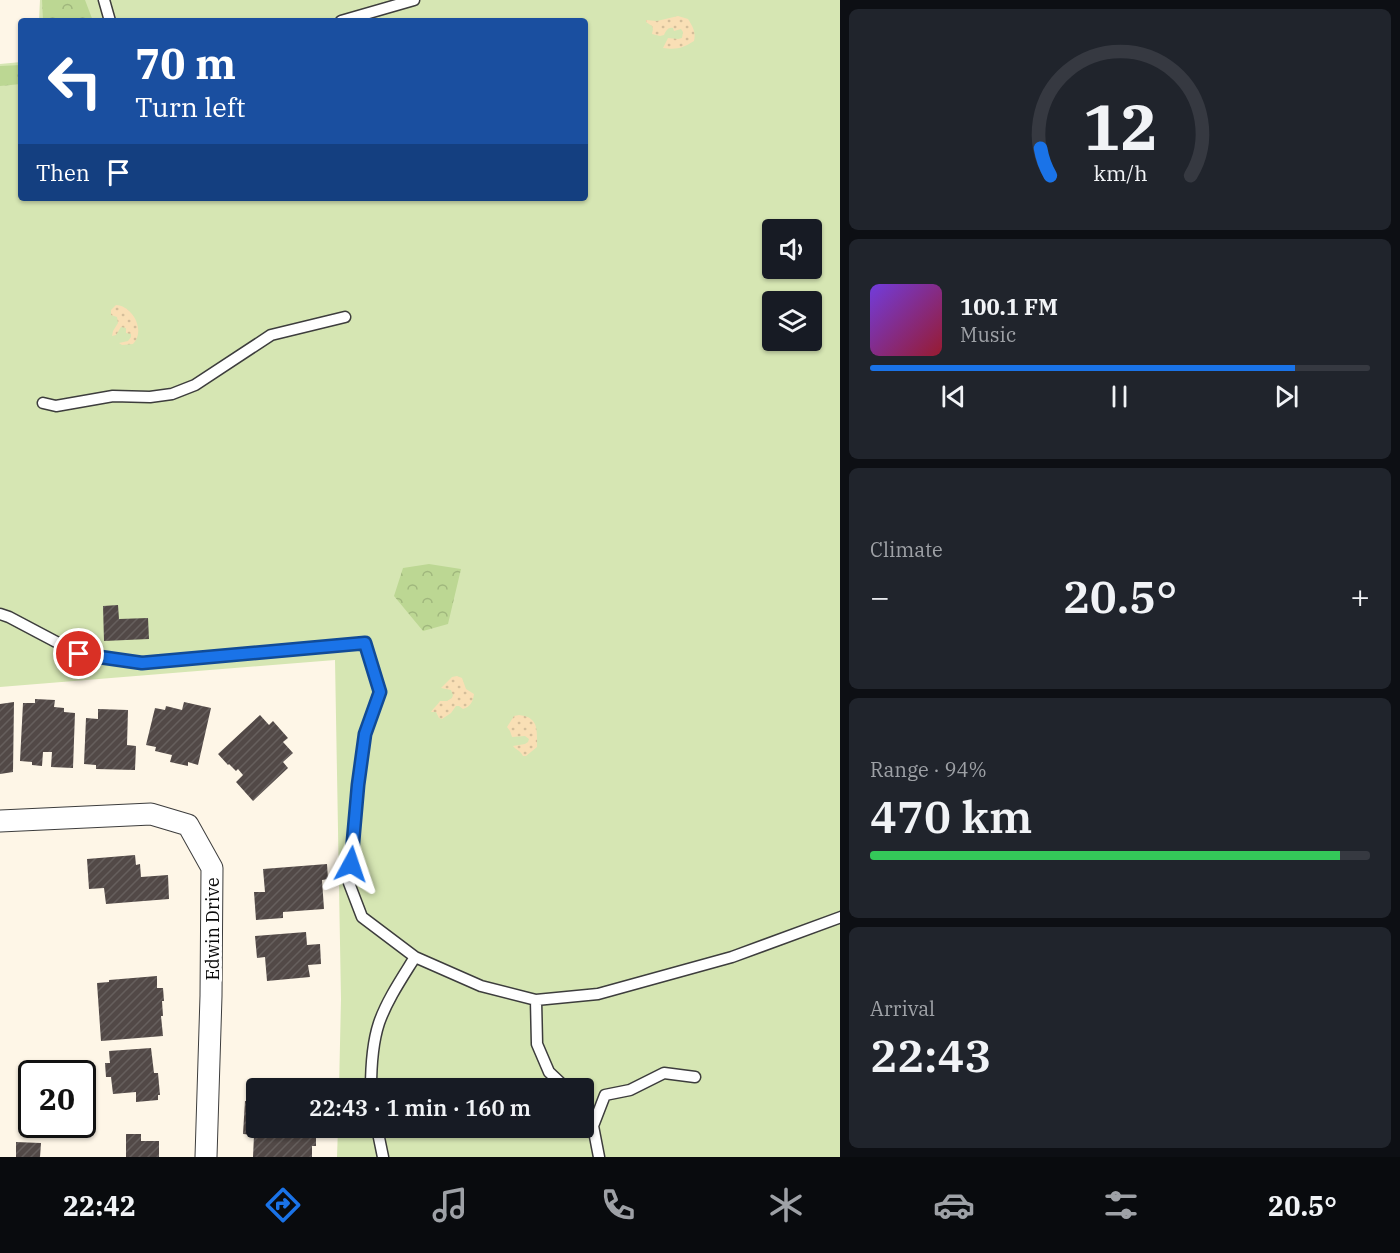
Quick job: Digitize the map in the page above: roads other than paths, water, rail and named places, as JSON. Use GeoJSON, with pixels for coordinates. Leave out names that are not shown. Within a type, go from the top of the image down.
{"type":"FeatureCollection","features":[{"type":"Feature","properties":{"kind":"street","name":"Edwin Drive"},"geometry":{"type":"LineString","coordinates":[[0,821],[151,814],[188,825],[212,868],[206,1157]]}},
{"type":"Feature","properties":{"kind":"lane"},"geometry":{"type":"LineString","coordinates":[[104,0],[109,18]]}},
{"type":"Feature","properties":{"kind":"lane"},"geometry":{"type":"LineString","coordinates":[[349,18],[414,0]]}},
{"type":"Feature","properties":{"kind":"lane"},"geometry":{"type":"LineString","coordinates":[[43,403],[56,406],[113,396],[150,397],[172,394],[195,385],[271,335],[345,317]]}},
{"type":"Feature","properties":{"kind":"lane"},"geometry":{"type":"LineString","coordinates":[[0,614],[79,654],[142,663],[365,643],[380,692],[365,734],[349,883],[362,917],[415,957],[481,986],[536,1000],[598,994],[732,957],[840,917]]}},
{"type":"Feature","properties":{"kind":"lane"},"geometry":{"type":"LineString","coordinates":[[371,1078],[378,1024],[415,957]]}},
{"type":"Feature","properties":{"kind":"lane"},"geometry":{"type":"LineString","coordinates":[[536,1000],[537,1044],[549,1072],[555,1078]]}},
{"type":"Feature","properties":{"kind":"lane"},"geometry":{"type":"LineString","coordinates":[[594,1123],[605,1095],[630,1090],[664,1073],[695,1077]]}},
{"type":"Feature","properties":{"kind":"lane"},"geometry":{"type":"LineString","coordinates":[[594,1131],[599,1157]]}},
{"type":"Feature","properties":{"kind":"lane"},"geometry":{"type":"LineString","coordinates":[[379,1138],[383,1157]]}}]}
